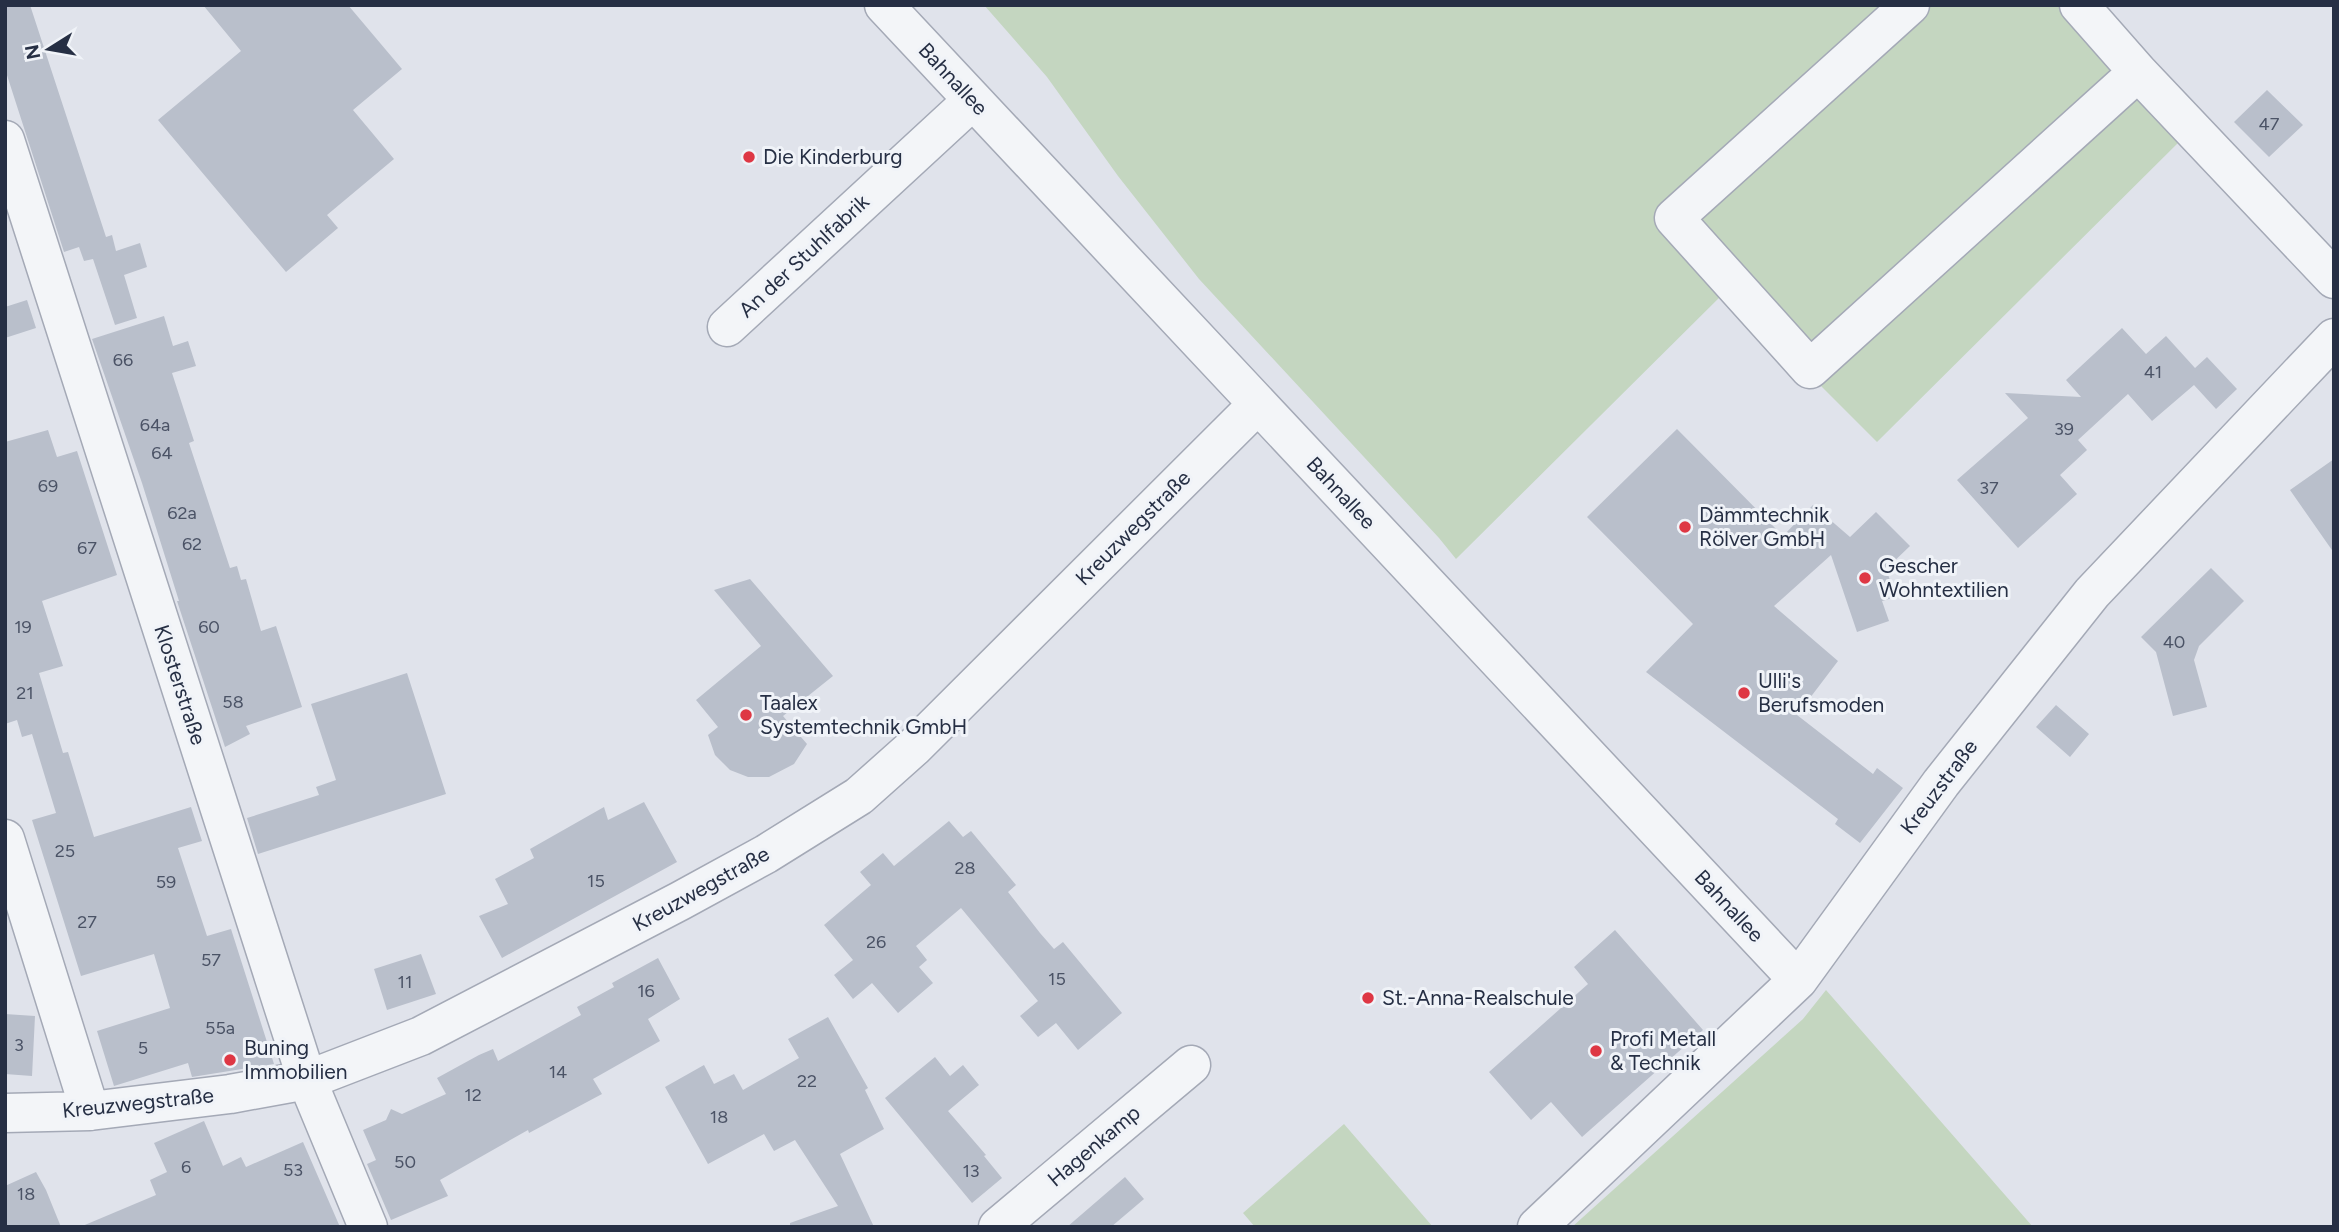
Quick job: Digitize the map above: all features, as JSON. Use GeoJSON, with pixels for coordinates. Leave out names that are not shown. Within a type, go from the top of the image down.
{"type":"FeatureCollection","features":[{"type":"Feature","properties":{"kind":"street","name":"Bahnallee"},"geometry":{"type":"LineString","coordinates":[[884,5],[1798,980]]}},
{"type":"Feature","properties":{"kind":"street"},"geometry":{"type":"LineString","coordinates":[[1910,5],[1674,218],[1810,369],[2138,72]]}},
{"type":"Feature","properties":{"kind":"street"},"geometry":{"type":"LineString","coordinates":[[2079,5],[2138,72],[2334,279]]}},
{"type":"Feature","properties":{"kind":"street","name":"An der Stuhlfabrik"},"geometry":{"type":"LineString","coordinates":[[727,327],[974,100]]}},
{"type":"Feature","properties":{"kind":"street","name":"Klosterstraße"},"geometry":{"type":"LineString","coordinates":[[5,139],[307,1080],[368,1227]]}},
{"type":"Feature","properties":{"kind":"street","name":"Kreuzstraße"},"geometry":{"type":"LineString","coordinates":[[1537,1227],[1798,980],[1941,783],[2092,593],[2334,338]]}},
{"type":"Feature","properties":{"kind":"street","name":"Kreuzwegstraße"},"geometry":{"type":"LineString","coordinates":[[5,1113],[90,1111],[230,1094],[307,1080],[421,1037],[766,854],[859,796],[914,747],[1258,404]]}},
{"type":"Feature","properties":{"kind":"street"},"geometry":{"type":"LineString","coordinates":[[8,856],[90,1111]]}},
{"type":"Feature","properties":{"kind":"street","name":"Hagenkamp"},"geometry":{"type":"LineString","coordinates":[[998,1227],[1191,1065]]}},
{"type":"Feature","properties":{"kind":"green space"},"geometry":{"type":"Polygon","coordinates":[[[984,5],[2064,5],[2183,138],[1877,442],[1726,291],[1456,559],[1199,279],[1118,176],[1047,77],[984,5]]]}},
{"type":"Feature","properties":{"kind":"green space"},"geometry":{"type":"Polygon","coordinates":[[[1826,990],[2033,1227],[1572,1227],[1803,1019],[1826,990]]]}},
{"type":"Feature","properties":{"kind":"green space"},"geometry":{"type":"Polygon","coordinates":[[[1344,1124],[1433,1227],[1255,1227],[1243,1213],[1344,1124]]]}},
{"type":"Feature","properties":{"kind":"building"},"geometry":{"type":"Polygon","coordinates":[[[5,5],[30,5],[106,237],[112,235],[116,251],[140,243],[147,267],[124,275],[137,318],[115,325],[93,259],[84,261],[79,247],[64,252],[5,69],[5,5]]]}},
{"type":"Feature","properties":{"kind":"building"},"geometry":{"type":"Polygon","coordinates":[[[203,5],[348,5],[402,69],[353,110],[394,159],[327,215],[338,228],[286,272],[158,120],[241,51],[203,5]]]}},
{"type":"Feature","properties":{"kind":"building"},"geometry":{"type":"Polygon","coordinates":[[[2267,90],[2303,125],[2269,157],[2234,122],[2267,90]]]}},
{"type":"Feature","properties":{"kind":"building"},"geometry":{"type":"Polygon","coordinates":[[[27,300],[36,328],[5,338],[5,307],[27,300]]]}},
{"type":"Feature","properties":{"kind":"building"},"geometry":{"type":"Polygon","coordinates":[[[164,316],[173,346],[188,341],[196,366],[172,373],[194,441],[189,443],[230,568],[237,566],[241,580],[246,579],[261,631],[276,626],[302,707],[246,726],[250,734],[225,747],[142,483],[92,339],[164,316]]]}},
{"type":"Feature","properties":{"kind":"building"},"geometry":{"type":"Polygon","coordinates":[[[2122,328],[2146,354],[2166,336],[2195,368],[2207,357],[2237,389],[2216,409],[2194,385],[2152,421],[2128,394],[2078,440],[2087,450],[2060,475],[2077,494],[2018,548],[1957,480],[2028,418],[2005,393],[2081,397],[2066,380],[2122,328]]]}},
{"type":"Feature","properties":{"kind":"building"},"geometry":{"type":"Polygon","coordinates":[[[1677,429],[1783,536],[1813,505],[1850,537],[1876,512],[1910,546],[1886,569],[1896,597],[1882,601],[1889,621],[1857,632],[1831,555],[1774,606],[1838,661],[1797,715],[1873,774],[1877,768],[1903,788],[1860,843],[1835,824],[1838,819],[1646,672],[1693,624],[1587,517],[1677,429]]]}},
{"type":"Feature","properties":{"kind":"building"},"geometry":{"type":"Polygon","coordinates":[[[48,430],[57,457],[77,451],[117,575],[42,601],[63,666],[39,673],[63,753],[68,752],[94,837],[191,807],[202,841],[178,848],[207,936],[231,929],[274,1064],[192,1077],[188,1063],[114,1086],[97,1031],[170,1008],[154,954],[81,976],[32,820],[56,813],[32,734],[22,737],[17,720],[5,724],[5,442],[48,430]]]}},
{"type":"Feature","properties":{"kind":"building"},"geometry":{"type":"Polygon","coordinates":[[[2334,459],[2334,553],[2290,490],[2334,459]]]}},
{"type":"Feature","properties":{"kind":"building"},"geometry":{"type":"Polygon","coordinates":[[[2211,568],[2244,601],[2199,646],[2194,660],[2207,707],[2173,716],[2156,652],[2141,637],[2211,568]]]}},
{"type":"Feature","properties":{"kind":"building","name":"Taalex Systemtechnik GmbH"},"geometry":{"type":"Polygon","coordinates":[[[750,579],[833,676],[783,716],[807,744],[794,764],[769,777],[748,777],[730,770],[715,755],[708,735],[718,727],[696,700],[761,646],[714,590],[750,579]]]}},
{"type":"Feature","properties":{"kind":"building"},"geometry":{"type":"Polygon","coordinates":[[[407,673],[446,794],[258,854],[247,818],[319,795],[316,787],[336,780],[311,704],[407,673]]]}},
{"type":"Feature","properties":{"kind":"building"},"geometry":{"type":"Polygon","coordinates":[[[2056,705],[2089,734],[2070,757],[2036,727],[2056,705]]]}},
{"type":"Feature","properties":{"kind":"building"},"geometry":{"type":"Polygon","coordinates":[[[644,802],[677,862],[502,958],[479,916],[508,904],[495,879],[534,858],[530,849],[604,807],[608,820],[644,802]]]}},
{"type":"Feature","properties":{"kind":"building"},"geometry":{"type":"Polygon","coordinates":[[[949,821],[963,837],[971,831],[1016,885],[1008,892],[1040,933],[1054,949],[1063,942],[1122,1013],[1078,1050],[1056,1023],[1038,1037],[1020,1016],[1038,1001],[961,908],[916,946],[927,960],[919,967],[933,983],[898,1013],[872,983],[853,999],[834,975],[853,960],[824,925],[871,885],[860,872],[883,853],[894,866],[949,821]]]}},
{"type":"Feature","properties":{"kind":"building","name":"Profi Metall & Technik"},"geometry":{"type":"Polygon","coordinates":[[[1615,930],[1703,1030],[1582,1137],[1551,1102],[1531,1120],[1489,1072],[1588,984],[1574,967],[1615,930]]]}},
{"type":"Feature","properties":{"kind":"building"},"geometry":{"type":"Polygon","coordinates":[[[421,954],[436,994],[387,1010],[374,969],[421,954]]]}},
{"type":"Feature","properties":{"kind":"building"},"geometry":{"type":"Polygon","coordinates":[[[658,958],[680,999],[648,1019],[660,1041],[593,1079],[602,1094],[529,1133],[528,1130],[440,1180],[448,1196],[391,1220],[367,1164],[376,1160],[363,1130],[386,1120],[391,1109],[402,1114],[446,1094],[437,1078],[493,1049],[498,1061],[581,1015],[577,1007],[614,987],[612,983],[658,958]]]}},
{"type":"Feature","properties":{"kind":"building"},"geometry":{"type":"Polygon","coordinates":[[[5,1014],[35,1016],[32,1076],[5,1074],[5,1014]]]}},
{"type":"Feature","properties":{"kind":"building"},"geometry":{"type":"Polygon","coordinates":[[[828,1017],[868,1088],[865,1090],[884,1129],[840,1154],[874,1227],[790,1227],[790,1223],[838,1206],[795,1140],[774,1151],[764,1134],[708,1164],[665,1087],[704,1065],[714,1084],[734,1074],[743,1090],[799,1058],[788,1039],[828,1017]]]}},
{"type":"Feature","properties":{"kind":"building"},"geometry":{"type":"Polygon","coordinates":[[[935,1057],[950,1076],[963,1065],[979,1085],[948,1111],[1002,1178],[972,1203],[885,1098],[935,1057]]]}},
{"type":"Feature","properties":{"kind":"building"},"geometry":{"type":"Polygon","coordinates":[[[204,1121],[223,1166],[241,1157],[246,1167],[303,1142],[340,1227],[80,1227],[156,1195],[150,1180],[167,1172],[154,1143],[204,1121]]]}},
{"type":"Feature","properties":{"kind":"building"},"geometry":{"type":"Polygon","coordinates":[[[36,1172],[61,1227],[5,1227],[5,1186],[36,1172]]]}},
{"type":"Feature","properties":{"kind":"building"},"geometry":{"type":"Polygon","coordinates":[[[1125,1177],[1144,1199],[1111,1227],[1067,1227],[1125,1177]]]}},
{"type":"Feature","properties":{"kind":"place","name":"Die Kinderburg"},"geometry":{"type":"Point","coordinates":[749,157]}},
{"type":"Feature","properties":{"kind":"place","name":"Dämmtechnik Rölver GmbH"},"geometry":{"type":"Point","coordinates":[1685,527]}},
{"type":"Feature","properties":{"kind":"place","name":"Gescher Wohntextilien"},"geometry":{"type":"Point","coordinates":[1865,578]}},
{"type":"Feature","properties":{"kind":"place","name":"Ulli's Berufsmoden"},"geometry":{"type":"Point","coordinates":[1744,693]}},
{"type":"Feature","properties":{"kind":"place","name":"Taalex Systemtechnik GmbH"},"geometry":{"type":"Point","coordinates":[746,715]}},
{"type":"Feature","properties":{"kind":"place","name":"St.-Anna-Realschule"},"geometry":{"type":"Point","coordinates":[1368,998]}},
{"type":"Feature","properties":{"kind":"place","name":"Profi Metall & Technik"},"geometry":{"type":"Point","coordinates":[1596,1051]}},
{"type":"Feature","properties":{"kind":"place","name":"Buning Immobilien"},"geometry":{"type":"Point","coordinates":[230,1060]}}]}
